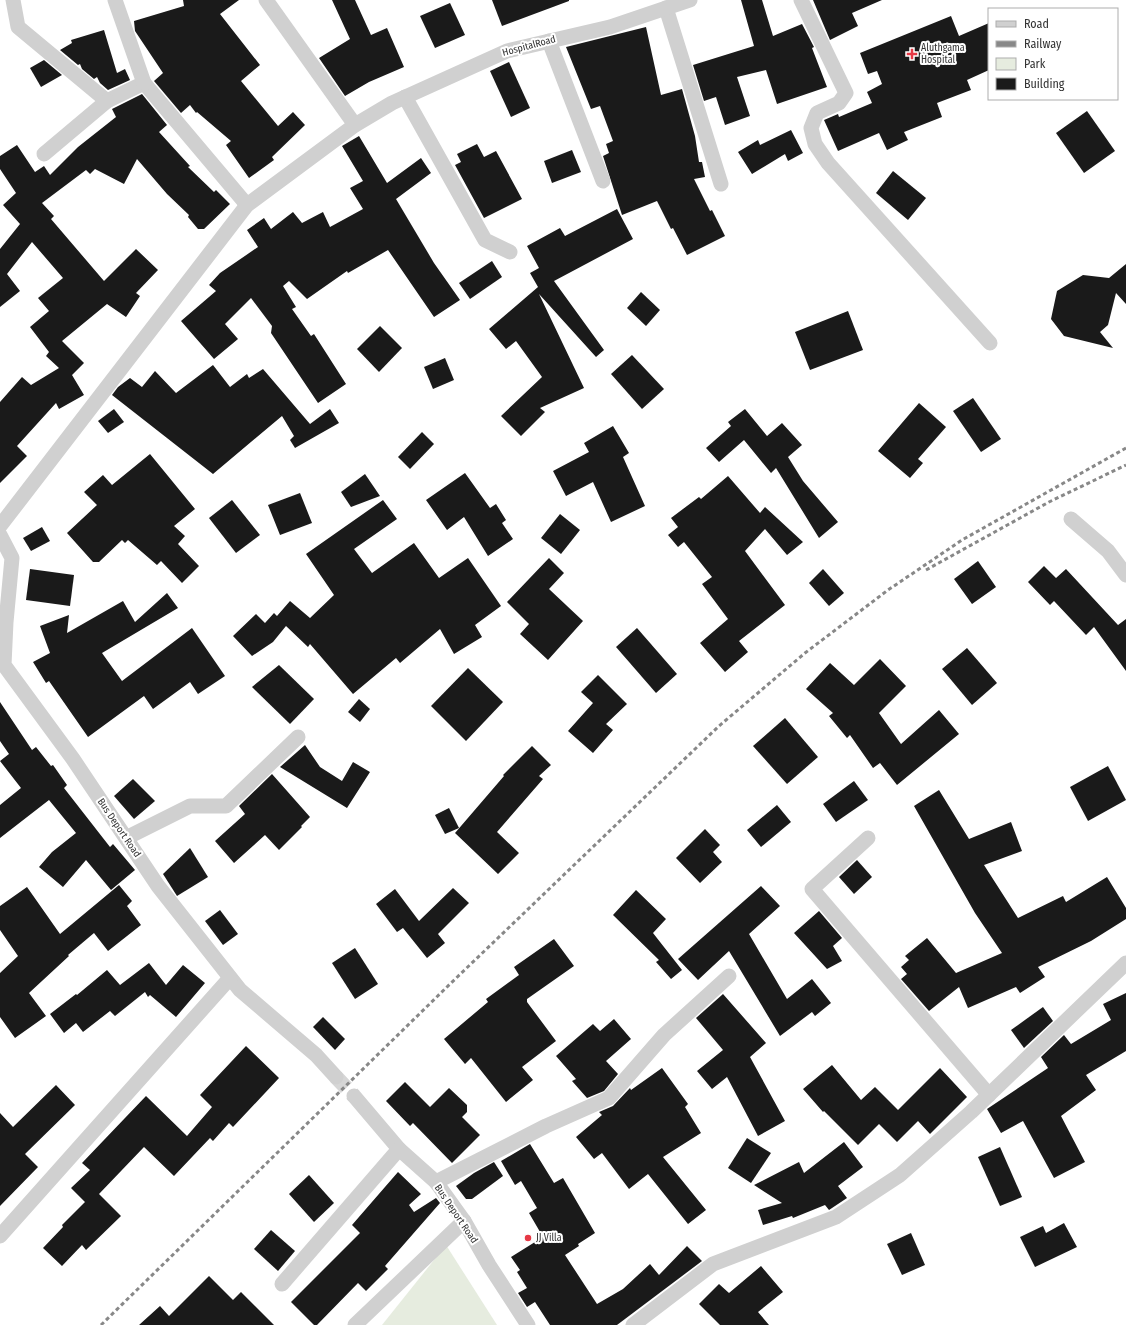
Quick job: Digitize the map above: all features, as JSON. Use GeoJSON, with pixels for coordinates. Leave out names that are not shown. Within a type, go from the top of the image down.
{"type":"FeatureCollection","features":[{"type":"Feature","properties":{"kind":"street"},"geometry":{"type":"LineString","coordinates":[[13,0],[18,27],[108,100]]}},
{"type":"Feature","properties":{"kind":"street"},"geometry":{"type":"LineString","coordinates":[[115,0],[144,83],[247,205]]}},
{"type":"Feature","properties":{"kind":"street"},"geometry":{"type":"LineString","coordinates":[[266,0],[355,125]]}},
{"type":"Feature","properties":{"kind":"street","name":"HospitalRoad"},"geometry":{"type":"LineString","coordinates":[[0,526],[247,205],[355,125],[405,97],[507,51],[610,27],[690,0]]}},
{"type":"Feature","properties":{"kind":"street"},"geometry":{"type":"LineString","coordinates":[[802,0],[846,93],[839,103],[817,113],[811,128],[815,144],[828,163],[990,343]]}},
{"type":"Feature","properties":{"kind":"street"},"geometry":{"type":"LineString","coordinates":[[666,8],[721,184]]}},
{"type":"Feature","properties":{"kind":"street"},"geometry":{"type":"LineString","coordinates":[[549,41],[603,181]]}},
{"type":"Feature","properties":{"kind":"street"},"geometry":{"type":"LineString","coordinates":[[44,154],[108,100],[144,83]]}},
{"type":"Feature","properties":{"kind":"street"},"geometry":{"type":"LineString","coordinates":[[405,97],[486,240],[510,252]]}},
{"type":"Feature","properties":{"kind":"street"},"geometry":{"type":"LineString","coordinates":[[1071,519],[1108,551],[1126,575]]}},
{"type":"Feature","properties":{"kind":"street","name":"Bus Deport Road"},"geometry":{"type":"LineString","coordinates":[[0,535],[12,558],[3,631],[4,665],[73,759],[158,886],[230,978],[240,990],[316,1055],[336,1077]]}},
{"type":"Feature","properties":{"kind":"street"},"geometry":{"type":"LineString","coordinates":[[126,838],[190,806],[226,806],[298,737]]}},
{"type":"Feature","properties":{"kind":"street"},"geometry":{"type":"LineString","coordinates":[[868,838],[812,889],[989,1095]]}},
{"type":"Feature","properties":{"kind":"street"},"geometry":{"type":"LineString","coordinates":[[633,1325],[713,1264],[836,1217],[900,1175],[989,1095],[1126,963]]}},
{"type":"Feature","properties":{"kind":"street"},"geometry":{"type":"LineString","coordinates":[[436,1182],[546,1126],[609,1098],[664,1035],[729,976]]}},
{"type":"Feature","properties":{"kind":"street"},"geometry":{"type":"LineString","coordinates":[[0,1236],[230,978]]}},
{"type":"Feature","properties":{"kind":"street","name":"Bus Deport Road"},"geometry":{"type":"LineString","coordinates":[[354,1096],[399,1149],[436,1182],[464,1221],[489,1265],[528,1325]]}},
{"type":"Feature","properties":{"kind":"street"},"geometry":{"type":"LineString","coordinates":[[282,1284],[399,1149]]}},
{"type":"Feature","properties":{"kind":"street"},"geometry":{"type":"LineString","coordinates":[[354,1325],[464,1221]]}},
{"type":"Feature","properties":{"kind":"green space"},"geometry":{"type":"Polygon","coordinates":[[[446,1245],[497,1325],[382,1325],[446,1245]]]}},
{"type":"Feature","properties":{"kind":"building"},"geometry":{"type":"Polygon","coordinates":[[[183,0],[239,0],[220,14],[260,65],[241,81],[278,126],[293,112],[305,125],[272,157],[274,160],[249,178],[226,145],[231,141],[197,112],[196,113],[190,105],[181,113],[154,81],[163,73],[135,31],[134,21],[184,6],[183,0]]]}},
{"type":"Feature","properties":{"kind":"building"},"geometry":{"type":"Polygon","coordinates":[[[332,0],[355,0],[371,35],[387,28],[404,67],[369,82],[345,96],[319,58],[350,39],[332,0]]]}},
{"type":"Feature","properties":{"kind":"building"},"geometry":{"type":"Polygon","coordinates":[[[492,0],[569,0],[569,1],[502,26],[492,0]]]}},
{"type":"Feature","properties":{"kind":"building"},"geometry":{"type":"Polygon","coordinates":[[[741,0],[762,0],[773,36],[802,24],[814,47],[812,48],[827,87],[777,104],[766,70],[737,77],[750,116],[725,125],[716,97],[704,101],[693,65],[754,46],[741,0]]]}},
{"type":"Feature","properties":{"kind":"building"},"geometry":{"type":"Polygon","coordinates":[[[813,0],[882,0],[852,13],[858,26],[830,40],[813,0]]]}},
{"type":"Feature","properties":{"kind":"building"},"geometry":{"type":"Polygon","coordinates":[[[450,3],[465,35],[435,48],[420,16],[450,3]]]}},
{"type":"Feature","properties":{"kind":"building"},"geometry":{"type":"Polygon","coordinates":[[[951,16],[959,36],[988,23],[988,70],[967,80],[971,90],[937,103],[942,117],[904,132],[908,140],[887,150],[879,133],[838,151],[824,120],[838,114],[839,117],[872,103],[867,92],[882,84],[877,71],[868,74],[860,53],[951,16]]]}},
{"type":"Feature","properties":{"kind":"building"},"geometry":{"type":"Polygon","coordinates":[[[646,27],[661,95],[682,89],[695,136],[699,162],[702,162],[705,177],[694,179],[710,211],[712,210],[725,236],[687,255],[673,228],[671,229],[657,201],[622,215],[603,156],[609,153],[606,144],[613,141],[600,106],[591,109],[566,47],[646,27]]]}},
{"type":"Feature","properties":{"kind":"building"},"geometry":{"type":"Polygon","coordinates":[[[104,30],[117,73],[125,69],[130,80],[108,90],[100,83],[97,77],[94,79],[82,69],[80,64],[78,65],[60,50],[72,43],[71,40],[104,30]]]}},
{"type":"Feature","properties":{"kind":"building"},"geometry":{"type":"Polygon","coordinates":[[[44,60],[62,75],[41,87],[30,68],[44,60]]]}},
{"type":"Feature","properties":{"kind":"building"},"geometry":{"type":"Polygon","coordinates":[[[509,62],[530,108],[511,117],[490,71],[509,62]]]}},
{"type":"Feature","properties":{"kind":"building"},"geometry":{"type":"Polygon","coordinates":[[[142,94],[167,125],[159,132],[190,166],[188,167],[214,192],[216,190],[230,204],[204,229],[198,229],[188,217],[189,215],[167,194],[137,159],[124,184],[95,169],[90,174],[86,170],[42,203],[54,216],[51,219],[104,281],[136,249],[158,270],[136,293],[140,296],[126,317],[107,304],[62,341],[84,363],[72,375],[84,395],[59,409],[56,403],[17,446],[27,456],[0,483],[0,402],[22,377],[31,385],[59,368],[46,356],[49,352],[30,327],[49,311],[38,298],[63,278],[32,242],[7,274],[20,291],[0,307],[0,249],[20,224],[3,205],[16,193],[0,169],[0,156],[17,145],[35,172],[44,166],[50,175],[78,147],[116,117],[112,109],[142,94]]]}},
{"type":"Feature","properties":{"kind":"building"},"geometry":{"type":"Polygon","coordinates":[[[1087,111],[1115,151],[1084,173],[1056,133],[1087,111]]]}},
{"type":"Feature","properties":{"kind":"building"},"geometry":{"type":"Polygon","coordinates":[[[791,130],[803,153],[788,161],[785,154],[752,174],[738,152],[758,140],[760,145],[791,130]]]}},
{"type":"Feature","properties":{"kind":"building"},"geometry":{"type":"Polygon","coordinates":[[[359,136],[387,183],[421,158],[431,173],[396,199],[434,263],[460,300],[434,317],[388,250],[348,273],[347,271],[307,299],[289,281],[283,286],[296,307],[292,309],[311,336],[314,334],[346,384],[318,403],[271,333],[272,326],[251,298],[225,324],[238,339],[214,359],[181,321],[216,291],[209,285],[220,273],[258,247],[247,230],[264,218],[271,229],[293,212],[302,223],[323,212],[330,227],[363,209],[350,188],[363,181],[342,146],[359,136]]]}},
{"type":"Feature","properties":{"kind":"building"},"geometry":{"type":"Polygon","coordinates":[[[477,144],[484,157],[496,151],[522,199],[484,218],[455,165],[461,162],[457,154],[477,144]]]}},
{"type":"Feature","properties":{"kind":"building"},"geometry":{"type":"Polygon","coordinates":[[[572,150],[581,172],[552,183],[544,161],[572,150]]]}},
{"type":"Feature","properties":{"kind":"building"},"geometry":{"type":"Polygon","coordinates":[[[893,171],[926,198],[908,220],[876,193],[893,171]]]}},
{"type":"Feature","properties":{"kind":"building"},"geometry":{"type":"Polygon","coordinates":[[[617,209],[633,239],[554,281],[604,350],[596,357],[539,294],[584,388],[540,408],[545,412],[521,436],[501,416],[542,377],[516,341],[506,349],[489,329],[538,287],[530,273],[539,268],[527,246],[560,228],[565,236],[617,209]]]}},
{"type":"Feature","properties":{"kind":"building"},"geometry":{"type":"Polygon","coordinates":[[[492,261],[502,277],[470,299],[459,283],[492,261]]]}},
{"type":"Feature","properties":{"kind":"building"},"geometry":{"type":"Polygon","coordinates":[[[1126,264],[1126,304],[1116,293],[1108,325],[1100,332],[1113,348],[1064,336],[1051,319],[1057,291],[1083,275],[1109,278],[1126,264]]]}},
{"type":"Feature","properties":{"kind":"building"},"geometry":{"type":"Polygon","coordinates":[[[641,292],[660,310],[646,326],[627,308],[641,292]]]}},
{"type":"Feature","properties":{"kind":"building"},"geometry":{"type":"Polygon","coordinates":[[[848,311],[863,350],[810,370],[795,332],[848,311]]]}},
{"type":"Feature","properties":{"kind":"building"},"geometry":{"type":"Polygon","coordinates":[[[380,326],[402,348],[379,372],[357,349],[380,326]]]}},
{"type":"Feature","properties":{"kind":"building"},"geometry":{"type":"Polygon","coordinates":[[[632,355],[664,389],[642,409],[611,374],[632,355]]]}},
{"type":"Feature","properties":{"kind":"building"},"geometry":{"type":"Polygon","coordinates":[[[445,358],[454,380],[433,389],[424,367],[445,358]]]}},
{"type":"Feature","properties":{"kind":"building"},"geometry":{"type":"Polygon","coordinates":[[[213,365],[230,387],[247,374],[249,378],[263,369],[310,424],[330,409],[339,423],[295,448],[290,440],[294,436],[282,416],[213,474],[112,395],[118,387],[130,378],[142,387],[155,371],[176,393],[213,365]]]}},
{"type":"Feature","properties":{"kind":"building"},"geometry":{"type":"Polygon","coordinates":[[[973,398],[1001,439],[981,452],[953,411],[973,398]]]}},
{"type":"Feature","properties":{"kind":"building"},"geometry":{"type":"Polygon","coordinates":[[[919,403],[946,427],[918,459],[923,463],[910,478],[878,451],[919,403]]]}},
{"type":"Feature","properties":{"kind":"building"},"geometry":{"type":"Polygon","coordinates":[[[114,409],[124,422],[108,433],[98,421],[114,409]]]}},
{"type":"Feature","properties":{"kind":"building"},"geometry":{"type":"Polygon","coordinates":[[[745,409],[767,436],[782,423],[802,445],[788,457],[803,481],[838,522],[819,538],[776,468],[771,473],[744,440],[719,462],[706,448],[731,426],[728,422],[745,409]]]}},
{"type":"Feature","properties":{"kind":"building"},"geometry":{"type":"Polygon","coordinates":[[[613,426],[629,453],[623,457],[645,506],[611,522],[593,482],[566,496],[553,471],[589,452],[584,443],[613,426]]]}},
{"type":"Feature","properties":{"kind":"building"},"geometry":{"type":"Polygon","coordinates":[[[422,432],[434,444],[410,469],[398,457],[422,432]]]}},
{"type":"Feature","properties":{"kind":"building"},"geometry":{"type":"Polygon","coordinates":[[[150,454],[195,509],[174,526],[185,536],[178,544],[199,566],[182,583],[161,561],[157,565],[128,540],[125,543],[122,540],[99,562],[93,562],[67,533],[97,505],[84,492],[103,475],[112,485],[150,454]]]}},
{"type":"Feature","properties":{"kind":"building"},"geometry":{"type":"Polygon","coordinates":[[[465,473],[490,508],[496,504],[506,520],[502,523],[513,539],[488,556],[464,517],[447,530],[426,500],[465,473]]]}},
{"type":"Feature","properties":{"kind":"building"},"geometry":{"type":"Polygon","coordinates":[[[365,474],[380,496],[351,507],[341,492],[365,474]]]}},
{"type":"Feature","properties":{"kind":"building"},"geometry":{"type":"Polygon","coordinates":[[[728,476],[760,513],[765,507],[803,542],[787,555],[765,529],[745,551],[785,605],[739,641],[748,652],[725,672],[700,643],[728,619],[702,584],[712,577],[684,542],[678,547],[668,535],[678,527],[671,518],[699,497],[701,499],[728,476]]]}},
{"type":"Feature","properties":{"kind":"building"},"geometry":{"type":"Polygon","coordinates":[[[300,493],[312,523],[280,535],[268,505],[300,493]]]}},
{"type":"Feature","properties":{"kind":"building"},"geometry":{"type":"Polygon","coordinates":[[[232,500],[260,535],[236,553],[209,518],[232,500]]]}},
{"type":"Feature","properties":{"kind":"building"},"geometry":{"type":"Polygon","coordinates":[[[383,500],[397,519],[354,549],[372,573],[414,543],[439,578],[468,558],[501,606],[475,625],[482,637],[454,654],[440,629],[400,663],[396,658],[353,694],[310,644],[308,647],[286,626],[273,642],[252,656],[233,636],[256,614],[265,623],[274,613],[277,616],[290,601],[310,618],[334,595],[306,554],[383,500]]]}},
{"type":"Feature","properties":{"kind":"building"},"geometry":{"type":"Polygon","coordinates":[[[560,514],[580,530],[561,554],[541,538],[560,514]]]}},
{"type":"Feature","properties":{"kind":"building"},"geometry":{"type":"Polygon","coordinates":[[[42,527],[50,541],[31,551],[23,538],[42,527]]]}},
{"type":"Feature","properties":{"kind":"building"},"geometry":{"type":"Polygon","coordinates":[[[549,558],[564,573],[549,589],[583,621],[548,660],[520,634],[529,624],[507,602],[549,558]]]}},
{"type":"Feature","properties":{"kind":"building"},"geometry":{"type":"Polygon","coordinates":[[[978,561],[996,587],[972,604],[954,579],[978,561]]]}},
{"type":"Feature","properties":{"kind":"building"},"geometry":{"type":"Polygon","coordinates":[[[1044,566],[1056,578],[1066,569],[1118,625],[1126,619],[1126,671],[1094,627],[1086,635],[1054,601],[1050,605],[1028,582],[1044,566]]]}},
{"type":"Feature","properties":{"kind":"building"},"geometry":{"type":"Polygon","coordinates":[[[30,569],[74,575],[70,606],[26,600],[30,569]]]}},
{"type":"Feature","properties":{"kind":"building"},"geometry":{"type":"Polygon","coordinates":[[[823,569],[844,593],[829,606],[809,583],[823,569]]]}},
{"type":"Feature","properties":{"kind":"building"},"geometry":{"type":"Polygon","coordinates":[[[167,593],[178,608],[102,653],[122,681],[192,628],[225,676],[198,694],[190,682],[153,709],[144,696],[88,737],[49,681],[46,683],[33,662],[50,653],[40,626],[69,615],[67,633],[123,601],[135,622],[167,593]]]}},
{"type":"Feature","properties":{"kind":"building"},"geometry":{"type":"Polygon","coordinates":[[[637,628],[677,674],[656,693],[616,647],[637,628]]]}},
{"type":"Feature","properties":{"kind":"building"},"geometry":{"type":"Polygon","coordinates":[[[967,648],[997,683],[972,705],[942,669],[967,648]]]}},
{"type":"Feature","properties":{"kind":"building"},"geometry":{"type":"Polygon","coordinates":[[[880,659],[906,686],[879,713],[901,744],[939,710],[959,734],[897,785],[880,763],[873,768],[850,735],[847,738],[829,716],[833,713],[806,689],[830,663],[854,685],[880,659]]]}},
{"type":"Feature","properties":{"kind":"building"},"geometry":{"type":"Polygon","coordinates":[[[279,665],[314,699],[290,724],[252,687],[279,665]]]}},
{"type":"Feature","properties":{"kind":"building"},"geometry":{"type":"Polygon","coordinates":[[[468,668],[503,702],[466,741],[431,706],[468,668]]]}},
{"type":"Feature","properties":{"kind":"building"},"geometry":{"type":"Polygon","coordinates":[[[598,675],[627,704],[606,724],[613,730],[593,753],[568,731],[593,703],[581,692],[598,675]]]}},
{"type":"Feature","properties":{"kind":"building"},"geometry":{"type":"Polygon","coordinates":[[[359,699],[370,709],[360,722],[348,712],[359,699]]]}},
{"type":"Feature","properties":{"kind":"building"},"geometry":{"type":"Polygon","coordinates":[[[0,702],[32,750],[36,747],[51,766],[53,765],[67,785],[64,788],[110,847],[113,844],[135,870],[111,890],[86,860],[63,887],[39,867],[52,852],[76,833],[49,800],[0,838],[0,805],[21,788],[0,761],[9,754],[0,741],[0,702]]]}},
{"type":"Feature","properties":{"kind":"building"},"geometry":{"type":"Polygon","coordinates":[[[785,718],[818,757],[787,784],[753,746],[785,718]]]}},
{"type":"Feature","properties":{"kind":"building"},"geometry":{"type":"Polygon","coordinates":[[[305,745],[320,767],[342,781],[353,762],[370,772],[347,808],[280,767],[305,745]]]}},
{"type":"Feature","properties":{"kind":"building"},"geometry":{"type":"Polygon","coordinates":[[[532,746],[551,765],[539,776],[543,779],[497,832],[519,853],[498,874],[455,833],[504,776],[503,775],[532,746]]]}},
{"type":"Feature","properties":{"kind":"building"},"geometry":{"type":"Polygon","coordinates":[[[1108,766],[1126,800],[1088,821],[1070,787],[1108,766]]]}},
{"type":"Feature","properties":{"kind":"building"},"geometry":{"type":"Polygon","coordinates":[[[272,774],[310,817],[279,850],[265,835],[234,863],[215,841],[245,814],[239,806],[272,774]]]}},
{"type":"Feature","properties":{"kind":"building"},"geometry":{"type":"Polygon","coordinates":[[[133,779],[155,801],[134,819],[114,796],[133,779]]]}},
{"type":"Feature","properties":{"kind":"building"},"geometry":{"type":"Polygon","coordinates":[[[854,781],[868,800],[836,822],[823,804],[854,781]]]}},
{"type":"Feature","properties":{"kind":"building"},"geometry":{"type":"Polygon","coordinates":[[[939,790],[969,839],[1011,822],[1022,851],[984,865],[1018,918],[1063,896],[1066,902],[1107,877],[1126,908],[1126,919],[1091,941],[1038,967],[1045,977],[1020,993],[1016,987],[968,1008],[959,987],[929,1011],[901,979],[907,974],[901,967],[909,960],[905,956],[927,938],[956,973],[1002,953],[975,913],[914,806],[939,790]]]}},
{"type":"Feature","properties":{"kind":"building"},"geometry":{"type":"Polygon","coordinates":[[[777,805],[791,822],[761,847],[747,830],[777,805]]]}},
{"type":"Feature","properties":{"kind":"building"},"geometry":{"type":"Polygon","coordinates":[[[449,808],[459,828],[445,834],[435,815],[449,808]]]}},
{"type":"Feature","properties":{"kind":"building"},"geometry":{"type":"Polygon","coordinates":[[[705,829],[720,845],[713,852],[722,862],[700,883],[676,858],[705,829]]]}},
{"type":"Feature","properties":{"kind":"building"},"geometry":{"type":"Polygon","coordinates":[[[190,848],[208,877],[177,896],[163,874],[190,848]]]}},
{"type":"Feature","properties":{"kind":"building"},"geometry":{"type":"Polygon","coordinates":[[[857,860],[872,877],[854,894],[839,877],[857,860]]]}},
{"type":"Feature","properties":{"kind":"building"},"geometry":{"type":"Polygon","coordinates":[[[119,885],[132,901],[127,906],[141,925],[108,951],[94,933],[68,955],[69,956],[29,993],[46,1016],[15,1038],[0,1017],[0,973],[18,956],[0,930],[0,906],[27,887],[60,934],[119,885]]]}},
{"type":"Feature","properties":{"kind":"building"},"geometry":{"type":"Polygon","coordinates":[[[761,886],[780,906],[749,934],[787,999],[812,979],[831,1003],[815,1016],[812,1012],[780,1036],[729,951],[698,980],[678,959],[761,886]]]}},
{"type":"Feature","properties":{"kind":"building"},"geometry":{"type":"Polygon","coordinates":[[[453,888],[469,903],[438,934],[445,943],[427,958],[403,928],[397,932],[376,904],[395,889],[419,921],[453,888]]]}},
{"type":"Feature","properties":{"kind":"building"},"geometry":{"type":"Polygon","coordinates":[[[636,890],[666,919],[653,933],[682,970],[671,979],[656,962],[659,960],[613,915],[636,890]]]}},
{"type":"Feature","properties":{"kind":"building"},"geometry":{"type":"Polygon","coordinates":[[[220,910],[238,934],[223,945],[205,921],[220,910]]]}},
{"type":"Feature","properties":{"kind":"building"},"geometry":{"type":"Polygon","coordinates":[[[819,911],[842,938],[833,946],[842,961],[827,969],[794,933],[819,911]]]}},
{"type":"Feature","properties":{"kind":"building"},"geometry":{"type":"Polygon","coordinates":[[[554,939],[574,966],[527,999],[527,1002],[556,1041],[522,1067],[533,1080],[506,1102],[471,1058],[465,1064],[444,1039],[488,1002],[486,999],[519,975],[514,967],[554,939]]]}},
{"type":"Feature","properties":{"kind":"building"},"geometry":{"type":"Polygon","coordinates":[[[355,948],[378,984],[355,999],[332,963],[355,948]]]}},
{"type":"Feature","properties":{"kind":"building"},"geometry":{"type":"Polygon","coordinates":[[[149,963],[166,985],[183,965],[205,983],[176,1017],[150,995],[148,997],[145,992],[115,1016],[110,1011],[83,1032],[76,1023],[64,1033],[50,1014],[76,994],[77,995],[107,970],[120,985],[149,963]]]}},
{"type":"Feature","properties":{"kind":"building"},"geometry":{"type":"Polygon","coordinates":[[[1126,993],[1126,1051],[1086,1075],[1096,1090],[1061,1116],[1085,1162],[1054,1178],[1023,1121],[1001,1133],[987,1109],[1048,1068],[1041,1057],[1064,1035],[1071,1044],[1111,1020],[1103,1004],[1126,993]]]}},
{"type":"Feature","properties":{"kind":"building"},"geometry":{"type":"Polygon","coordinates":[[[723,994],[766,1043],[750,1057],[785,1121],[758,1136],[727,1077],[712,1089],[697,1071],[723,1050],[696,1018],[723,994]]]}},
{"type":"Feature","properties":{"kind":"building"},"geometry":{"type":"Polygon","coordinates":[[[1043,1007],[1053,1021],[1024,1048],[1011,1030],[1043,1007]]]}},
{"type":"Feature","properties":{"kind":"building"},"geometry":{"type":"Polygon","coordinates":[[[323,1017],[345,1039],[335,1050],[313,1027],[323,1017]]]}},
{"type":"Feature","properties":{"kind":"building"},"geometry":{"type":"Polygon","coordinates":[[[614,1019],[631,1039],[606,1061],[618,1074],[604,1091],[587,1098],[572,1081],[576,1079],[556,1056],[593,1024],[600,1031],[614,1019]]]}},
{"type":"Feature","properties":{"kind":"building"},"geometry":{"type":"Polygon","coordinates":[[[246,1046],[279,1078],[233,1127],[229,1123],[213,1141],[210,1138],[174,1176],[144,1147],[99,1194],[121,1216],[86,1250],[82,1245],[62,1266],[43,1248],[63,1227],[62,1225],[85,1202],[71,1188],[90,1170],[82,1163],[146,1096],[187,1136],[212,1107],[200,1095],[246,1046]]]}},
{"type":"Feature","properties":{"kind":"building"},"geometry":{"type":"Polygon","coordinates":[[[832,1065],[861,1100],[875,1087],[898,1110],[940,1068],[967,1097],[930,1134],[918,1121],[897,1142],[879,1124],[858,1145],[824,1111],[823,1112],[803,1089],[832,1065]]]}},
{"type":"Feature","properties":{"kind":"building"},"geometry":{"type":"Polygon","coordinates":[[[662,1068],[688,1104],[685,1107],[701,1133],[663,1157],[706,1210],[688,1224],[648,1174],[629,1189],[602,1153],[594,1159],[576,1137],[602,1115],[599,1112],[613,1106],[630,1088],[631,1090],[662,1068]]]}},
{"type":"Feature","properties":{"kind":"building"},"geometry":{"type":"Polygon","coordinates":[[[405,1082],[430,1107],[449,1088],[467,1105],[467,1112],[462,1117],[480,1135],[452,1163],[413,1123],[410,1126],[386,1101],[405,1082]]]}},
{"type":"Feature","properties":{"kind":"building"},"geometry":{"type":"Polygon","coordinates":[[[56,1085],[75,1105],[25,1154],[38,1167],[0,1206],[0,1113],[13,1127],[56,1085]]]}},
{"type":"Feature","properties":{"kind":"building"},"geometry":{"type":"Polygon","coordinates":[[[747,1138],[771,1153],[751,1183],[728,1168],[747,1138]]]}},
{"type":"Feature","properties":{"kind":"building"},"geometry":{"type":"Polygon","coordinates":[[[844,1142],[863,1167],[838,1186],[847,1198],[829,1210],[825,1205],[793,1218],[792,1216],[763,1225],[758,1210],[782,1203],[754,1185],[799,1162],[804,1173],[844,1142]]]}},
{"type":"Feature","properties":{"kind":"building"},"geometry":{"type":"Polygon","coordinates":[[[530,1144],[554,1183],[563,1178],[595,1233],[565,1255],[597,1304],[623,1289],[650,1264],[659,1275],[687,1246],[702,1261],[617,1325],[550,1325],[535,1302],[527,1307],[518,1293],[527,1288],[517,1272],[520,1270],[511,1257],[543,1237],[529,1213],[537,1208],[521,1181],[515,1185],[501,1161],[530,1144]]]}},
{"type":"Feature","properties":{"kind":"building"},"geometry":{"type":"Polygon","coordinates":[[[1000,1147],[1022,1197],[1000,1206],[978,1157],[1000,1147]]]}},
{"type":"Feature","properties":{"kind":"building"},"geometry":{"type":"Polygon","coordinates":[[[494,1162],[503,1176],[472,1199],[466,1199],[456,1186],[474,1173],[494,1162]]]}},
{"type":"Feature","properties":{"kind":"building"},"geometry":{"type":"Polygon","coordinates":[[[398,1172],[421,1194],[409,1205],[414,1212],[436,1198],[440,1203],[385,1266],[388,1269],[366,1291],[358,1283],[317,1325],[314,1325],[291,1302],[360,1233],[352,1225],[398,1172]]]}},
{"type":"Feature","properties":{"kind":"building"},"geometry":{"type":"Polygon","coordinates":[[[309,1175],[334,1203],[314,1222],[289,1194],[309,1175]]]}},
{"type":"Feature","properties":{"kind":"building"},"geometry":{"type":"Polygon","coordinates":[[[1064,1223],[1077,1247],[1035,1267],[1020,1237],[1043,1226],[1046,1233],[1064,1223]]]}},
{"type":"Feature","properties":{"kind":"building"},"geometry":{"type":"Polygon","coordinates":[[[271,1230],[295,1251],[278,1271],[254,1249],[271,1230]]]}},
{"type":"Feature","properties":{"kind":"building"},"geometry":{"type":"Polygon","coordinates":[[[911,1233],[925,1265],[902,1275],[887,1244],[911,1233]]]}},
{"type":"Feature","properties":{"kind":"building"},"geometry":{"type":"Polygon","coordinates":[[[761,1266],[783,1292],[758,1312],[769,1325],[720,1325],[699,1304],[719,1284],[729,1293],[761,1266]]]}},
{"type":"Feature","properties":{"kind":"building"},"geometry":{"type":"Polygon","coordinates":[[[209,1276],[233,1300],[241,1292],[274,1325],[139,1325],[160,1306],[169,1316],[209,1276]]]}},
{"type":"Feature","properties":{"kind":"tunnel"},"geometry":{"type":"LineString","coordinates":[[336,1077],[354,1096]]}},
{"type":"Feature","properties":{"kind":"railway"},"geometry":{"type":"LineString","coordinates":[[101,1325],[450,984],[719,726],[805,653],[888,590],[962,540],[1126,448]]}},
{"type":"Feature","properties":{"kind":"railway"},"geometry":{"type":"LineString","coordinates":[[926,570],[1049,502],[1126,465]]}},
{"type":"Feature","properties":{"kind":"place","name":"Aluthgama Hospital"},"geometry":{"type":"Point","coordinates":[912,54]}},
{"type":"Feature","properties":{"kind":"place","name":"JJ Villa"},"geometry":{"type":"Point","coordinates":[528,1238]}}]}
